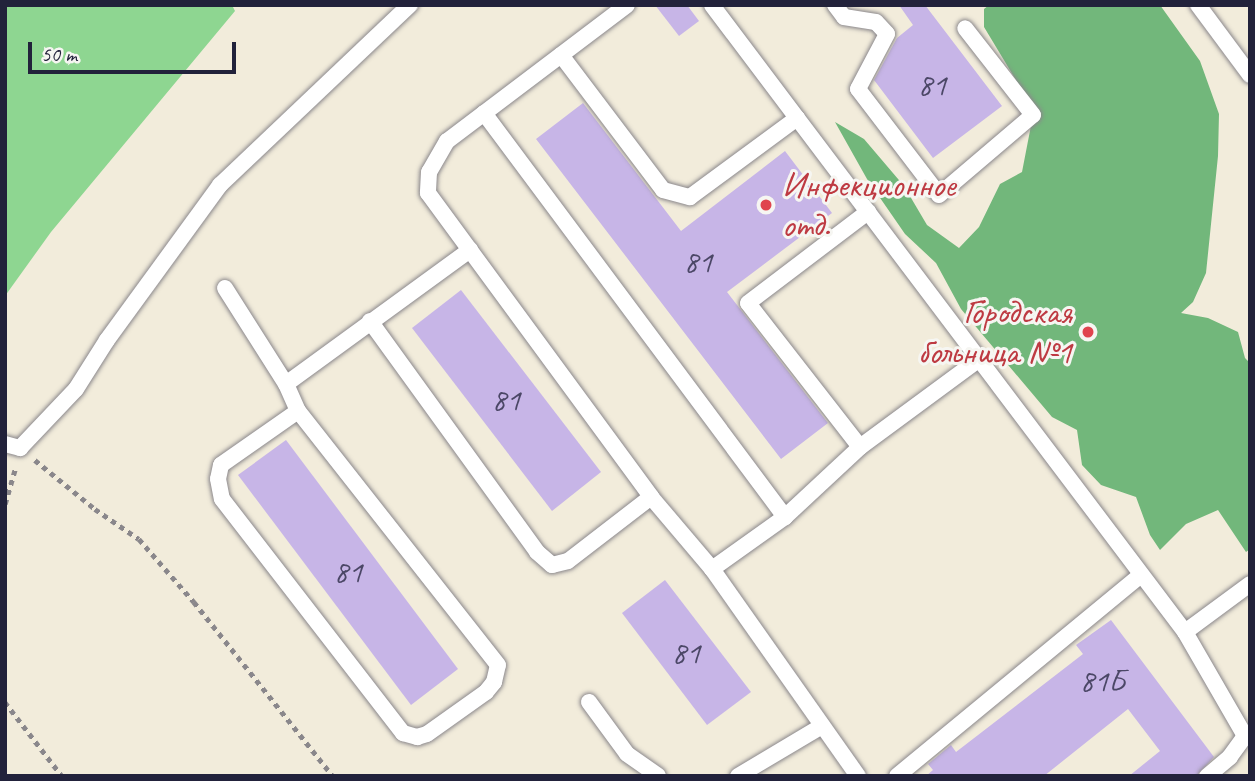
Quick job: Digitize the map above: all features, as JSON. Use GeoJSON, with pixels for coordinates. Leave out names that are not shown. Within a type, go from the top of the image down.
{"type":"FeatureCollection","features":[{"type":"Feature","properties":{"kind":"lane"},"geometry":{"type":"LineString","coordinates":[[13,446],[76,389],[107,340],[219,185],[410,5]]}},
{"type":"Feature","properties":{"kind":"lane"},"geometry":{"type":"LineString","coordinates":[[627,5],[447,141],[429,172],[428,193],[651,496],[712,569],[858,776]]}},
{"type":"Feature","properties":{"kind":"lane"},"geometry":{"type":"LineString","coordinates":[[712,5],[1185,632],[1245,736],[1230,757],[1207,776]]}},
{"type":"Feature","properties":{"kind":"lane"},"geometry":{"type":"LineString","coordinates":[[835,5],[844,16],[876,22],[887,34],[858,89],[939,195],[1032,115],[965,28]]}},
{"type":"Feature","properties":{"kind":"lane"},"geometry":{"type":"LineString","coordinates":[[1198,5],[1250,75]]}},
{"type":"Feature","properties":{"kind":"lane"},"geometry":{"type":"LineString","coordinates":[[561,55],[663,190],[677,194],[690,197],[797,118]]}},
{"type":"Feature","properties":{"kind":"lane"},"geometry":{"type":"LineString","coordinates":[[484,113],[785,517]]}},
{"type":"Feature","properties":{"kind":"lane"},"geometry":{"type":"LineString","coordinates":[[860,447],[748,303],[868,212]]}},
{"type":"Feature","properties":{"kind":"lane"},"geometry":{"type":"LineString","coordinates":[[286,384],[470,250]]}},
{"type":"Feature","properties":{"kind":"lane"},"geometry":{"type":"LineString","coordinates":[[226,288],[286,384],[298,411],[498,666],[494,682],[486,692],[427,734],[417,737],[403,733],[222,499],[218,479],[222,465],[298,411]]}},
{"type":"Feature","properties":{"kind":"lane"},"geometry":{"type":"LineString","coordinates":[[370,321],[537,552],[552,565],[568,561],[651,496]]}},
{"type":"Feature","properties":{"kind":"lane"},"geometry":{"type":"LineString","coordinates":[[712,569],[785,517],[860,447],[978,360]]}},
{"type":"Feature","properties":{"kind":"lane"},"geometry":{"type":"LineString","coordinates":[[897,776],[1141,575]]}},
{"type":"Feature","properties":{"kind":"lane"},"geometry":{"type":"LineString","coordinates":[[1185,632],[1250,584]]}},
{"type":"Feature","properties":{"kind":"lane"},"geometry":{"type":"LineString","coordinates":[[589,702],[627,754],[658,776]]}},
{"type":"Feature","properties":{"kind":"lane"},"geometry":{"type":"LineString","coordinates":[[738,776],[821,726]]}},
{"type":"Feature","properties":{"kind":"path"},"geometry":{"type":"LineString","coordinates":[[5,504],[13,446],[139,539],[194,602],[333,776]]}},
{"type":"Feature","properties":{"kind":"path"},"geometry":{"type":"LineString","coordinates":[[5,702],[62,776]]}},
{"type":"Feature","properties":{"kind":"green space"},"geometry":{"type":"Polygon","coordinates":[[[5,5],[232,5],[235,11],[51,232],[5,296],[5,5]]]}},
{"type":"Feature","properties":{"kind":"green space"},"geometry":{"type":"Polygon","coordinates":[[[989,5],[1160,5],[1200,61],[1219,114],[1218,156],[1206,273],[1193,302],[1181,313],[1208,318],[1238,332],[1245,358],[1250,363],[1250,549],[1246,552],[1218,510],[1186,524],[1160,550],[1150,535],[1136,497],[1101,485],[1082,465],[1077,430],[1052,417],[961,309],[936,263],[905,234],[867,179],[835,122],[864,139],[904,186],[927,225],[959,248],[979,227],[1000,184],[1022,172],[1034,110],[984,27],[984,9],[989,5]]]}},
{"type":"Feature","properties":{"kind":"building"},"geometry":{"type":"Polygon","coordinates":[[[655,5],[687,5],[699,21],[679,36],[655,5]]]}},
{"type":"Feature","properties":{"kind":"building"},"geometry":{"type":"Polygon","coordinates":[[[899,5],[925,5],[1002,106],[933,158],[874,80],[897,38],[913,25],[899,5]]]}},
{"type":"Feature","properties":{"kind":"building"},"geometry":{"type":"Polygon","coordinates":[[[583,103],[681,231],[785,151],[832,213],[727,292],[828,423],[781,459],[536,139],[583,103]]]}},
{"type":"Feature","properties":{"kind":"building"},"geometry":{"type":"Polygon","coordinates":[[[461,290],[601,472],[552,511],[412,328],[461,290]]]}},
{"type":"Feature","properties":{"kind":"building"},"geometry":{"type":"Polygon","coordinates":[[[286,440],[458,669],[411,705],[238,475],[286,440]]]}},
{"type":"Feature","properties":{"kind":"building"},"geometry":{"type":"Polygon","coordinates":[[[665,580],[751,692],[707,725],[622,613],[665,580]]]}},
{"type":"Feature","properties":{"kind":"building"},"geometry":{"type":"Polygon","coordinates":[[[1111,620],[1214,757],[1197,775],[1129,776],[1160,751],[1128,709],[1044,776],[926,776],[933,770],[928,764],[951,745],[956,752],[1083,654],[1076,645],[1111,620]]]}},
{"type":"Feature","properties":{"kind":"place","name":"Инфекционное отд."},"geometry":{"type":"Point","coordinates":[766,205]}},
{"type":"Feature","properties":{"kind":"place","name":"Городская больница №1"},"geometry":{"type":"Point","coordinates":[1088,332]}}]}
